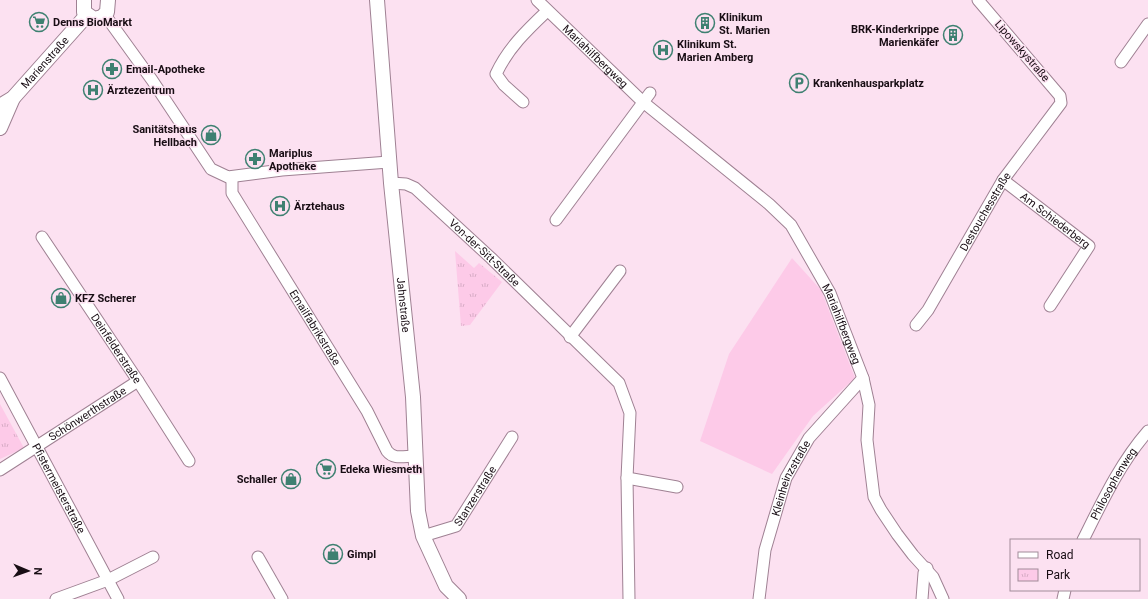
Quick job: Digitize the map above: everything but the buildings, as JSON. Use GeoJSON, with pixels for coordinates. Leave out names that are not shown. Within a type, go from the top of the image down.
{"type":"FeatureCollection","features":[{"type":"Feature","properties":{"kind":"street"},"geometry":{"type":"LineString","coordinates":[[84,0],[83,7],[87,15],[94,18],[105,15],[109,8],[108,0]]}},
{"type":"Feature","properties":{"kind":"street","name":"Jahnstraße"},"geometry":{"type":"LineString","coordinates":[[377,0],[389,162],[413,397],[418,511],[423,536],[446,586],[459,599]]}},
{"type":"Feature","properties":{"kind":"street","name":"Mariahilfbergweg"},"geometry":{"type":"LineString","coordinates":[[537,0],[547,11],[769,204],[791,225],[830,293],[862,378],[869,405],[867,440],[874,497],[897,534],[913,555],[933,576],[943,599]]}},
{"type":"Feature","properties":{"kind":"street","name":"Lipowskystraße"},"geometry":{"type":"LineString","coordinates":[[978,0],[1060,96],[1061,103]]}},
{"type":"Feature","properties":{"kind":"street"},"geometry":{"type":"LineString","coordinates":[[523,102],[504,85],[496,74],[504,57],[519,39],[547,11]]}},
{"type":"Feature","properties":{"kind":"street","name":"Marienstraße"},"geometry":{"type":"LineString","coordinates":[[0,106],[13,98],[87,15]]}},
{"type":"Feature","properties":{"kind":"street"},"geometry":{"type":"LineString","coordinates":[[105,15],[152,80],[211,169],[228,177],[232,177],[282,170],[389,162]]}},
{"type":"Feature","properties":{"kind":"street"},"geometry":{"type":"LineString","coordinates":[[1121,62],[1148,24]]}},
{"type":"Feature","properties":{"kind":"street"},"geometry":{"type":"LineString","coordinates":[[0,128],[13,98]]}},
{"type":"Feature","properties":{"kind":"street"},"geometry":{"type":"LineString","coordinates":[[556,220],[646,98]]}},
{"type":"Feature","properties":{"kind":"street","name":"Destouchesstraße"},"geometry":{"type":"LineString","coordinates":[[916,325],[928,310],[1003,180],[1061,103]]}},
{"type":"Feature","properties":{"kind":"street","name":"Emailfabrikstraße"},"geometry":{"type":"LineString","coordinates":[[232,177],[232,193],[367,411],[390,456],[415,456]]}},
{"type":"Feature","properties":{"kind":"street","name":"Am Schiederberg"},"geometry":{"type":"LineString","coordinates":[[1003,180],[1089,246],[1050,306]]}},
{"type":"Feature","properties":{"kind":"street","name":"Von-der-Sitt-Straße"},"geometry":{"type":"LineString","coordinates":[[391,182],[406,184],[415,188],[491,258],[570,337],[619,383],[630,412],[627,478],[629,599]]}},
{"type":"Feature","properties":{"kind":"street","name":"Deinfelderstraße"},"geometry":{"type":"LineString","coordinates":[[42,237],[138,381],[189,462]]}},
{"type":"Feature","properties":{"kind":"street"},"geometry":{"type":"LineString","coordinates":[[570,337],[620,271]]}},
{"type":"Feature","properties":{"kind":"street","name":"Pfistermeisterstraße"},"geometry":{"type":"LineString","coordinates":[[0,378],[118,599]]}},
{"type":"Feature","properties":{"kind":"street","name":"Kleinheinzstraße"},"geometry":{"type":"LineString","coordinates":[[759,599],[765,550],[786,478],[809,438],[862,378]]}},
{"type":"Feature","properties":{"kind":"street","name":"Schönwerthstraße"},"geometry":{"type":"LineString","coordinates":[[0,470],[138,381]]}},
{"type":"Feature","properties":{"kind":"street","name":"Philosophenweg"},"geometry":{"type":"LineString","coordinates":[[1084,539],[1110,486],[1134,446],[1148,431]]}},
{"type":"Feature","properties":{"kind":"street","name":"Stanzerstraße"},"geometry":{"type":"LineString","coordinates":[[423,536],[456,526],[512,437]]}},
{"type":"Feature","properties":{"kind":"street"},"geometry":{"type":"LineString","coordinates":[[627,478],[677,487]]}},
{"type":"Feature","properties":{"kind":"street"},"geometry":{"type":"LineString","coordinates":[[56,599],[108,580],[153,557]]}},
{"type":"Feature","properties":{"kind":"street"},"geometry":{"type":"LineString","coordinates":[[258,557],[282,599]]}},
{"type":"Feature","properties":{"kind":"street"},"geometry":{"type":"LineString","coordinates":[[922,599],[924,573],[926,568]]}},
{"type":"Feature","properties":{"kind":"green space"},"geometry":{"type":"Polygon","coordinates":[[[455,251],[474,268],[479,263],[502,282],[470,325],[461,326],[455,251]]]}},
{"type":"Feature","properties":{"kind":"green space"},"geometry":{"type":"Polygon","coordinates":[[[792,258],[821,290],[855,378],[813,416],[772,474],[700,441],[729,354],[792,258]]]}},
{"type":"Feature","properties":{"kind":"green space"},"geometry":{"type":"Polygon","coordinates":[[[0,404],[24,448],[0,459],[0,404]]]}},
{"type":"Feature","properties":{"kind":"place","name":"Denns BioMarkt"},"geometry":{"type":"Point","coordinates":[39,22]}},
{"type":"Feature","properties":{"kind":"place","name":"Klinikum St. Marien"},"geometry":{"type":"Point","coordinates":[705,23]}},
{"type":"Feature","properties":{"kind":"place","name":"BRK-Kinderkrippe Marienkäfer"},"geometry":{"type":"Point","coordinates":[953,35]}},
{"type":"Feature","properties":{"kind":"place","name":"Klinikum St. Marien Amberg"},"geometry":{"type":"Point","coordinates":[663,50]}},
{"type":"Feature","properties":{"kind":"place","name":"Email-Apotheke"},"geometry":{"type":"Point","coordinates":[112,69]}},
{"type":"Feature","properties":{"kind":"place","name":"Krankenhausparkplatz"},"geometry":{"type":"Point","coordinates":[799,83]}},
{"type":"Feature","properties":{"kind":"place","name":"Ärztezentrum"},"geometry":{"type":"Point","coordinates":[93,90]}},
{"type":"Feature","properties":{"kind":"place","name":"Sanitätshaus Hellbach"},"geometry":{"type":"Point","coordinates":[211,135]}},
{"type":"Feature","properties":{"kind":"place","name":"Mariplus Apotheke"},"geometry":{"type":"Point","coordinates":[255,159]}},
{"type":"Feature","properties":{"kind":"place","name":"Ärztehaus"},"geometry":{"type":"Point","coordinates":[280,206]}},
{"type":"Feature","properties":{"kind":"place","name":"KFZ Scherer"},"geometry":{"type":"Point","coordinates":[61,298]}},
{"type":"Feature","properties":{"kind":"place","name":"Edeka Wiesmeth"},"geometry":{"type":"Point","coordinates":[326,469]}},
{"type":"Feature","properties":{"kind":"place","name":"Schaller"},"geometry":{"type":"Point","coordinates":[291,479]}},
{"type":"Feature","properties":{"kind":"place","name":"Gimpl"},"geometry":{"type":"Point","coordinates":[333,554]}}]}
